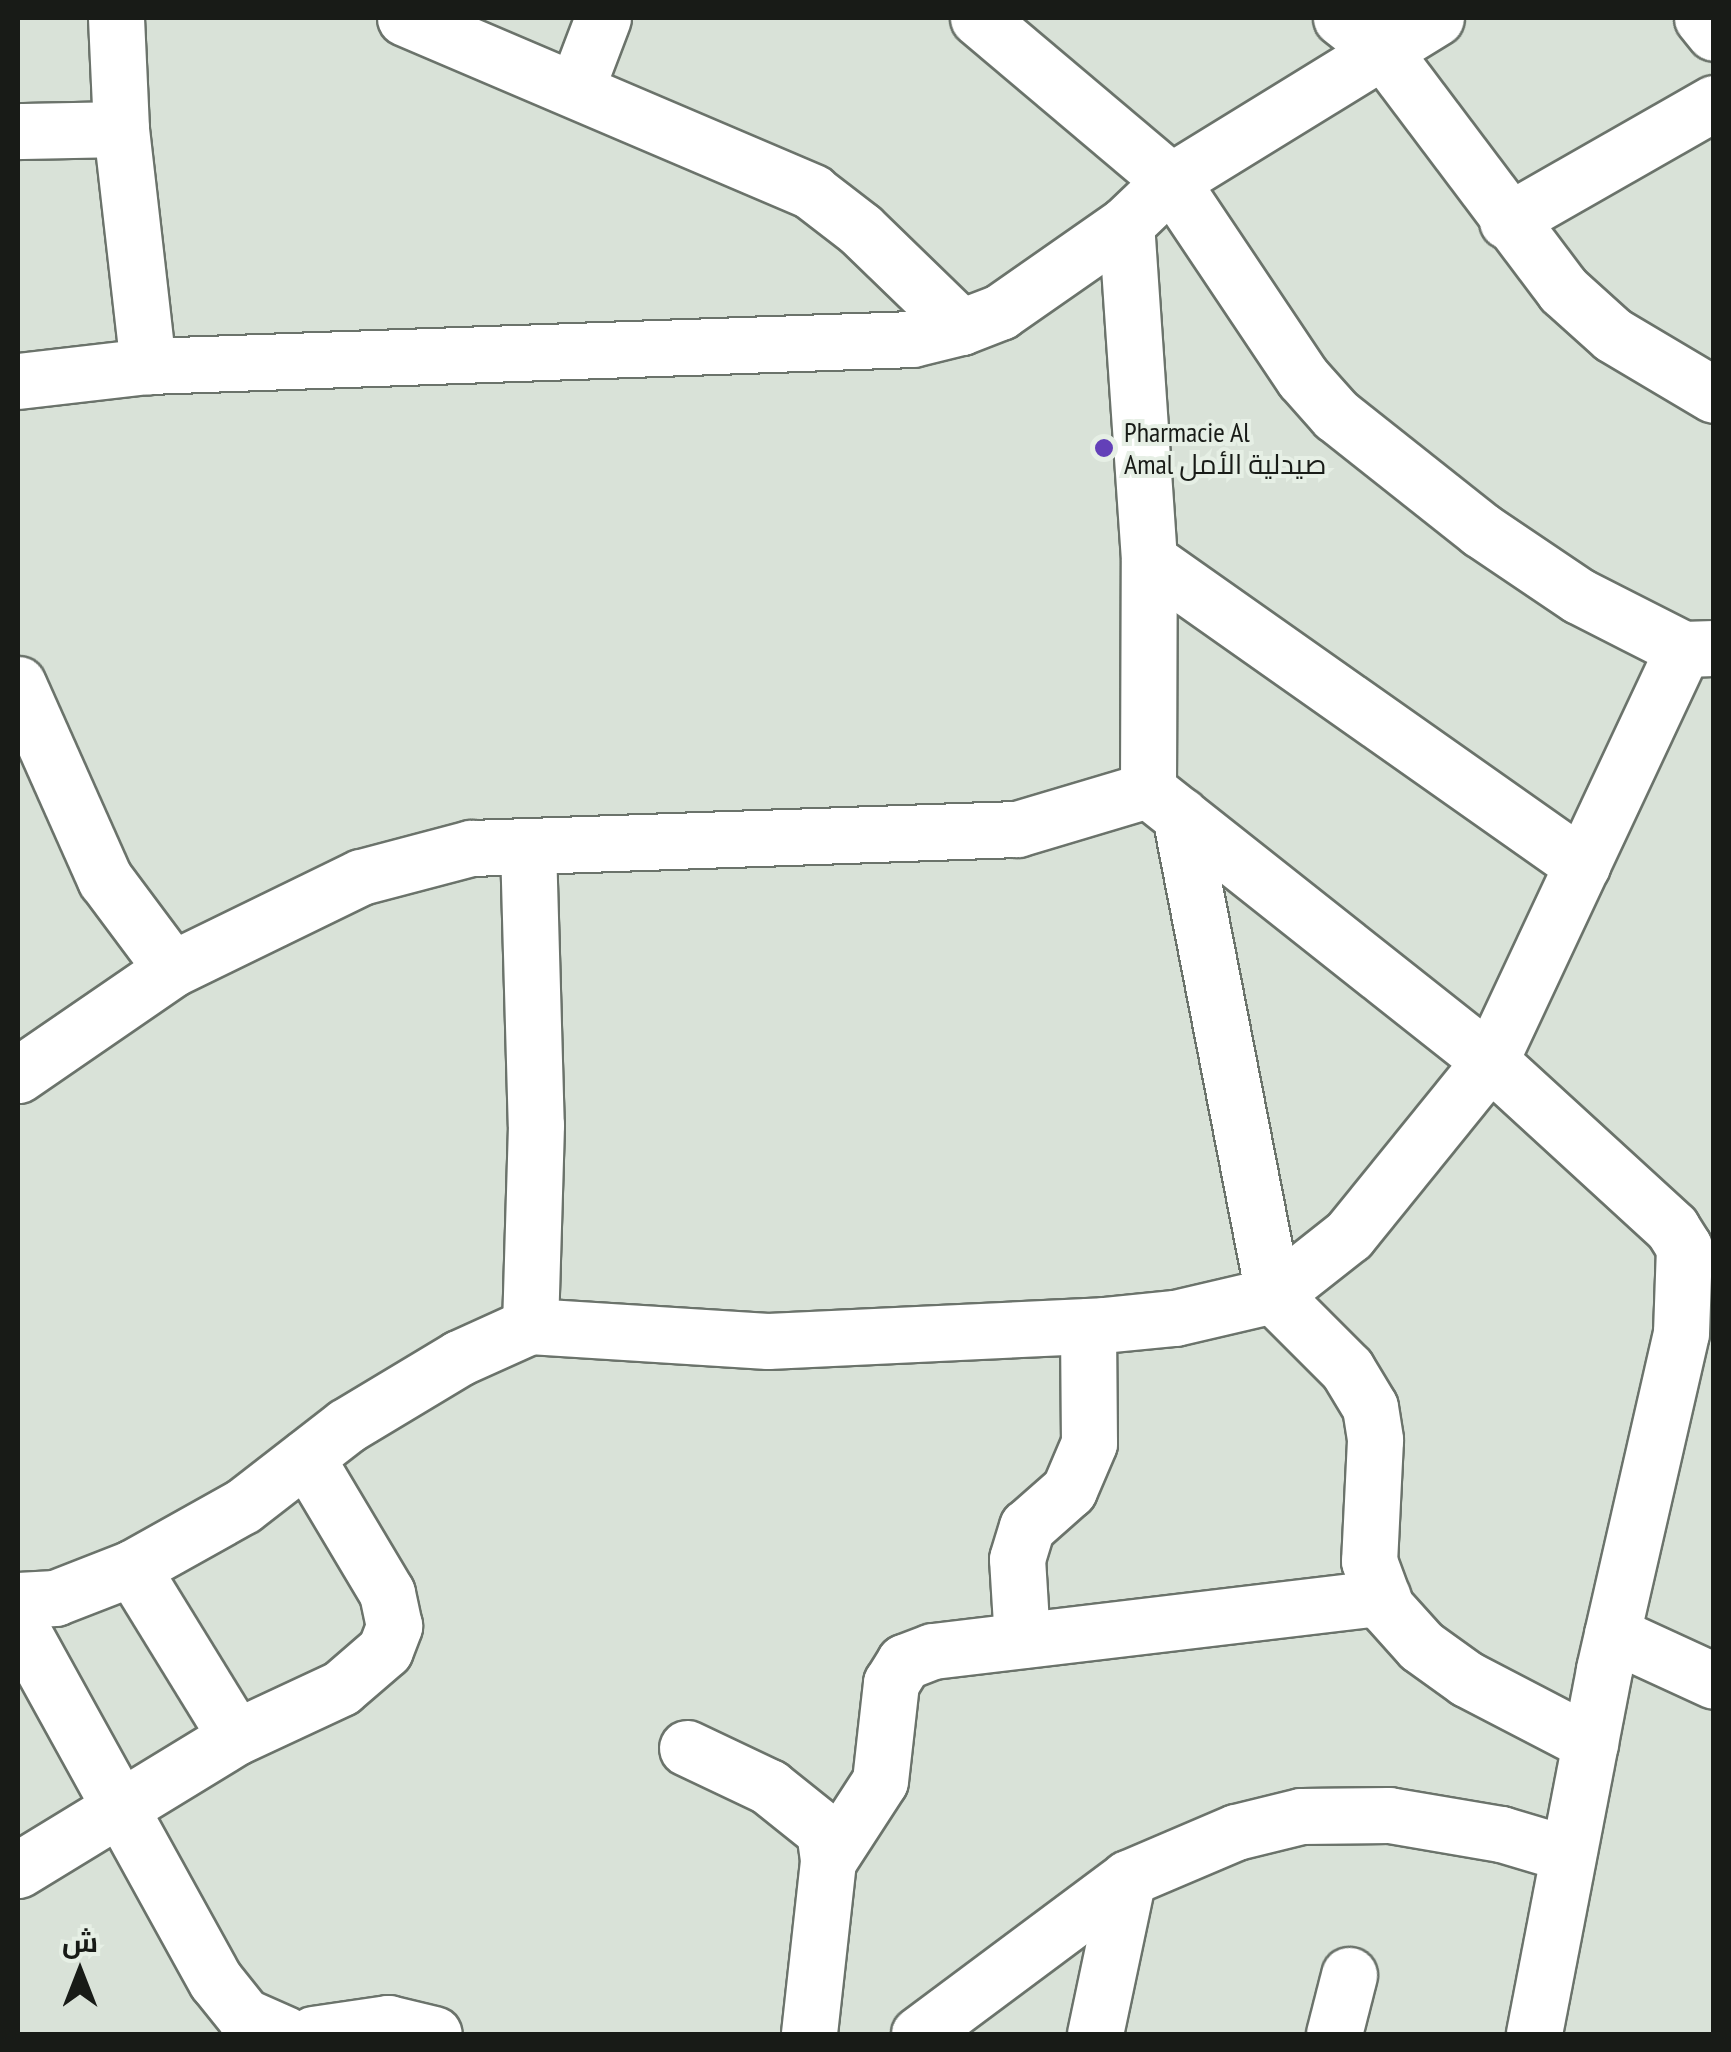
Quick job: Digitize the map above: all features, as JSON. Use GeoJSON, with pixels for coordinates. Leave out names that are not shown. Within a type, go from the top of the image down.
{"type":"FeatureCollection","features":[{"type":"Feature","properties":{"kind":"street"},"geometry":{"type":"LineString","coordinates":[[116,18],[120,129],[148,366]]}},
{"type":"Feature","properties":{"kind":"street"},"geometry":{"type":"LineString","coordinates":[[404,18],[812,192],[860,228],[961,327]]}},
{"type":"Feature","properties":{"kind":"street"},"geometry":{"type":"LineString","coordinates":[[576,89],[603,18]]}},
{"type":"Feature","properties":{"kind":"street"},"geometry":{"type":"LineString","coordinates":[[18,1600],[54,1598],[132,1568],[243,1506],[306,1457],[459,1358],[530,1326],[768,1341],[1088,1326],[1175,1318],[1273,1295],[1360,1222],[1490,1061],[1582,865],[1698,648],[1578,596],[1481,530],[1336,415],[1302,378],[1171,182],[978,18]]}},
{"type":"Feature","properties":{"kind":"street"},"geometry":{"type":"LineString","coordinates":[[1341,18],[1383,51],[1506,221],[1564,290],[1613,335],[1714,395]]}},
{"type":"Feature","properties":{"kind":"street"},"geometry":{"type":"LineString","coordinates":[[18,381],[148,366],[912,339],[961,327],[1000,312],[1126,224],[1171,182],[1436,18]]}},
{"type":"Feature","properties":{"kind":"street"},"geometry":{"type":"LineString","coordinates":[[1702,18],[1714,33]]}},
{"type":"Feature","properties":{"kind":"street"},"geometry":{"type":"LineString","coordinates":[[1506,221],[1714,103]]}},
{"type":"Feature","properties":{"kind":"street"},"geometry":{"type":"LineString","coordinates":[[18,131],[120,129]]}},
{"type":"Feature","properties":{"kind":"street"},"geometry":{"type":"LineString","coordinates":[[1126,224],[1164,803],[1273,1295],[1347,1368],[1370,1408],[1374,1440],[1368,1561],[1383,1598],[1421,1646],[1466,1680],[1590,1743]]}},
{"type":"Feature","properties":{"kind":"street"},"geometry":{"type":"LineString","coordinates":[[1150,560],[1582,865]]}},
{"type":"Feature","properties":{"kind":"street"},"geometry":{"type":"LineString","coordinates":[[18,684],[105,879],[172,969]]}},
{"type":"Feature","properties":{"kind":"street"},"geometry":{"type":"LineString","coordinates":[[18,1075],[172,969],[362,877],[471,848],[1017,829],[1164,803],[1490,1061],[1672,1228],[1684,1247],[1682,1333],[1612,1634],[1534,2034]]}},
{"type":"Feature","properties":{"kind":"street"},"geometry":{"type":"LineString","coordinates":[[528,846],[536,1125],[530,1326]]}},
{"type":"Feature","properties":{"kind":"street"},"geometry":{"type":"LineString","coordinates":[[1022,1640],[1017,1559],[1027,1528],[1069,1490],[1089,1443],[1088,1326]]}},
{"type":"Feature","properties":{"kind":"street"},"geometry":{"type":"LineString","coordinates":[[18,1870],[236,1737],[341,1688],[385,1650],[394,1626],[387,1593],[306,1457]]}},
{"type":"Feature","properties":{"kind":"street"},"geometry":{"type":"LineString","coordinates":[[132,1568],[236,1737]]}},
{"type":"Feature","properties":{"kind":"street"},"geometry":{"type":"LineString","coordinates":[[828,1860],[880,1781],[891,1683],[904,1662],[934,1652],[1022,1640],[1383,1598]]}},
{"type":"Feature","properties":{"kind":"street"},"geometry":{"type":"LineString","coordinates":[[18,1623],[117,1812],[216,1980],[244,2016],[285,2034]]}},
{"type":"Feature","properties":{"kind":"street"},"geometry":{"type":"LineString","coordinates":[[1612,1634],[1714,1681]]}},
{"type":"Feature","properties":{"kind":"street"},"geometry":{"type":"LineString","coordinates":[[687,1748],[770,1787],[808,1814],[824,1831],[828,1860],[809,2034]]}},
{"type":"Feature","properties":{"kind":"street"},"geometry":{"type":"LineString","coordinates":[[919,2034],[1128,1878],[1189,1848],[1302,1816],[1389,1815],[1501,1834],[1568,1854]]}},
{"type":"Feature","properties":{"kind":"street"},"geometry":{"type":"LineString","coordinates":[[1096,2034],[1128,1878]]}},
{"type":"Feature","properties":{"kind":"street"},"geometry":{"type":"LineString","coordinates":[[1334,2034],[1349,1975]]}},
{"type":"Feature","properties":{"kind":"street"},"geometry":{"type":"LineString","coordinates":[[313,2034],[388,2022],[434,2034]]}},
{"type":"Feature","properties":{"kind":"place","name":"Pharmacie Al Amal صيدلية الأمل"},"geometry":{"type":"Point","coordinates":[1104,448]}}]}
